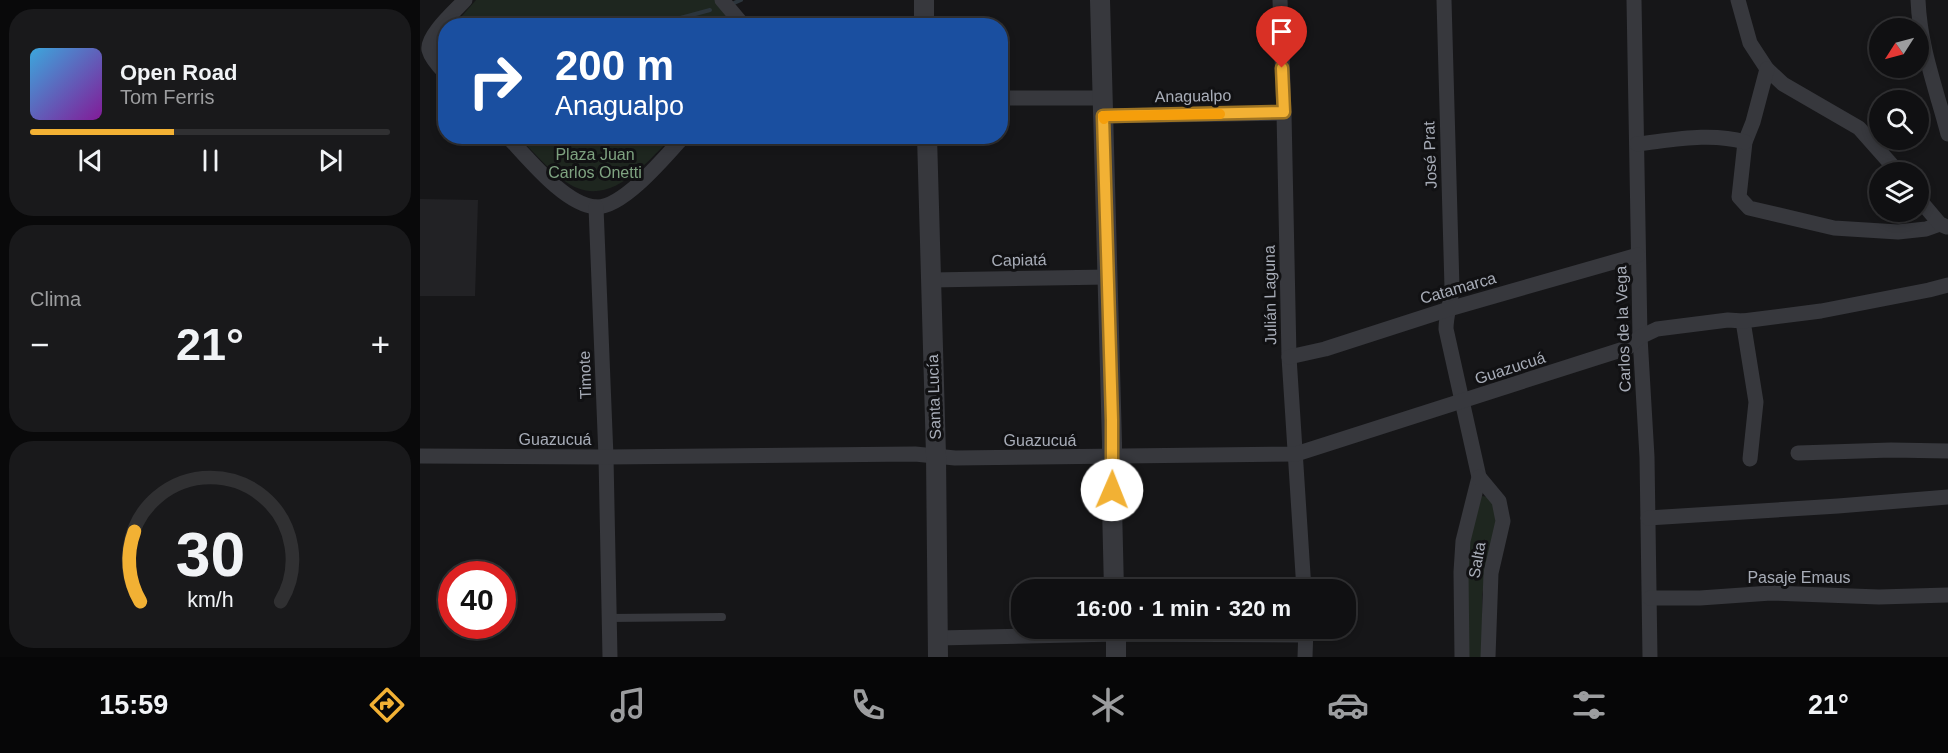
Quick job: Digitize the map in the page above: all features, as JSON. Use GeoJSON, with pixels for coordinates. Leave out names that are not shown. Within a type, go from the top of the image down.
{"type":"FeatureCollection","features":[{"type":"Feature","properties":{"kind":"street"},"geometry":{"type":"LineString","coordinates":[[448,18],[465,0]]}},
{"type":"Feature","properties":{"kind":"street"},"geometry":{"type":"LineString","coordinates":[[722,0],[737,18]]}},
{"type":"Feature","properties":{"kind":"street"},"geometry":{"type":"LineString","coordinates":[[924,0],[924,18]]}},
{"type":"Feature","properties":{"kind":"street"},"geometry":{"type":"LineString","coordinates":[[1100,0],[1114,579]]}},
{"type":"Feature","properties":{"kind":"street","name":"Julián Laguna"},"geometry":{"type":"LineString","coordinates":[[1280,0],[1289,357],[1303,579]]}},
{"type":"Feature","properties":{"kind":"street","name":"José Prat"},"geometry":{"type":"LineString","coordinates":[[1444,0],[1452,288],[1449,309]]}},
{"type":"Feature","properties":{"kind":"street","name":"Carlos de la Vega"},"geometry":{"type":"LineString","coordinates":[[1634,0],[1638,255],[1647,457],[1650,657]]}},
{"type":"Feature","properties":{"kind":"street"},"geometry":{"type":"LineString","coordinates":[[1738,0],[1750,42],[1767,69],[1784,84],[1859,128],[1889,162]]}},
{"type":"Feature","properties":{"kind":"street"},"geometry":{"type":"LineString","coordinates":[[1918,0],[1919,28],[1925,57],[1948,134]]}},
{"type":"Feature","properties":{"kind":"street"},"geometry":{"type":"LineString","coordinates":[[438,29],[424,49],[438,65]]}},
{"type":"Feature","properties":{"kind":"street"},"geometry":{"type":"LineString","coordinates":[[1767,69],[1754,122],[1745,142],[1739,196],[1749,208],[1834,228],[1898,232],[1944,226]]}},
{"type":"Feature","properties":{"kind":"street","name":"Anagualpo"},"geometry":{"type":"LineString","coordinates":[[1008,99],[1103,107],[1284,112]]}},
{"type":"Feature","properties":{"kind":"street"},"geometry":{"type":"LineString","coordinates":[[1637,144],[1702,136],[1731,138],[1745,142]]}},
{"type":"Feature","properties":{"kind":"street"},"geometry":{"type":"LineString","coordinates":[[515,144],[556,186],[580,203],[596,207],[611,204],[630,191],[676,144]]}},
{"type":"Feature","properties":{"kind":"street","name":"Santa Lucía"},"geometry":{"type":"LineString","coordinates":[[927,144],[936,455],[938,647]]}},
{"type":"Feature","properties":{"kind":"street","name":"Timote"},"geometry":{"type":"LineString","coordinates":[[596,207],[606,457],[610,657]]}},
{"type":"Feature","properties":{"kind":"street"},"geometry":{"type":"LineString","coordinates":[[1929,210],[1944,226]]}},
{"type":"Feature","properties":{"kind":"street","name":"Catamarca"},"geometry":{"type":"LineString","coordinates":[[1289,357],[1325,349],[1449,309],[1638,255]]}},
{"type":"Feature","properties":{"kind":"street","name":"Capiatá"},"geometry":{"type":"LineString","coordinates":[[931,280],[1108,277]]}},
{"type":"Feature","properties":{"kind":"street","name":"Guazucuá"},"geometry":{"type":"LineString","coordinates":[[420,456],[606,457],[915,453],[955,459],[1296,454],[1627,348],[1640,337],[1657,329],[1728,320],[1743,321],[1832,309],[1948,285]]}},
{"type":"Feature","properties":{"kind":"street","name":"Salta"},"geometry":{"type":"LineString","coordinates":[[1449,309],[1446,329],[1479,477],[1463,541],[1462,657]]}},
{"type":"Feature","properties":{"kind":"street"},"geometry":{"type":"LineString","coordinates":[[1743,321],[1756,402],[1749,459]]}},
{"type":"Feature","properties":{"kind":"street"},"geometry":{"type":"LineString","coordinates":[[1798,453],[1948,451]]}},
{"type":"Feature","properties":{"kind":"street","name":"Salta"},"geometry":{"type":"LineString","coordinates":[[1479,477],[1499,501],[1503,521],[1491,573],[1488,657]]}},
{"type":"Feature","properties":{"kind":"street"},"geometry":{"type":"LineString","coordinates":[[1648,518],[1948,497]]}},
{"type":"Feature","properties":{"kind":"street","name":"Pasaje Emaus"},"geometry":{"type":"LineString","coordinates":[[1650,598],[1700,598],[1771,593],[1879,597],[1948,595]]}},
{"type":"Feature","properties":{"kind":"street"},"geometry":{"type":"LineString","coordinates":[[938,647],[1027,639]]}},
{"type":"Feature","properties":{"kind":"street"},"geometry":{"type":"LineString","coordinates":[[1116,639],[1116,657]]}},
{"type":"Feature","properties":{"kind":"street"},"geometry":{"type":"LineString","coordinates":[[1305,657],[1306,639]]}},
{"type":"Feature","properties":{"kind":"lane"},"geometry":{"type":"LineString","coordinates":[[609,618],[722,617]]}},
{"type":"Feature","properties":{"kind":"shaded area"},"geometry":{"type":"Polygon","coordinates":[[[420,199],[478,200],[475,296],[420,296],[420,199]]]}},
{"type":"Feature","properties":{"kind":"green space"},"geometry":{"type":"Polygon","coordinates":[[[476,0],[716,0],[729,18],[460,18],[476,0]]]}},
{"type":"Feature","properties":{"kind":"green space","name":"Plaza Juan Carlos Onetti"},"geometry":{"type":"Polygon","coordinates":[[[525,144],[665,144],[623,182],[594,191],[578,188],[562,179],[525,144]]]}},
{"type":"Feature","properties":{"kind":"green space"},"geometry":{"type":"Polygon","coordinates":[[[1482,496],[1488,497],[1493,503],[1496,522],[1482,595],[1482,657],[1465,657],[1463,562],[1476,500],[1482,496]]]}},
{"type":"Feature","properties":{"kind":"waterway"},"geometry":{"type":"LineString","coordinates":[[734,3],[741,0]]}},
{"type":"Feature","properties":{"kind":"waterway"},"geometry":{"type":"LineString","coordinates":[[680,18],[710,10]]}},
{"type":"Feature","properties":{"kind":"slow traffic"},"geometry":{"type":"LineString","coordinates":[[1104,119],[1103,116],[1220,114]]}},
{"type":"Feature","properties":{"kind":"route"},"geometry":{"type":"LineString","coordinates":[[1112,490],[1103,116],[1284,112],[1282,68]]}}]}
